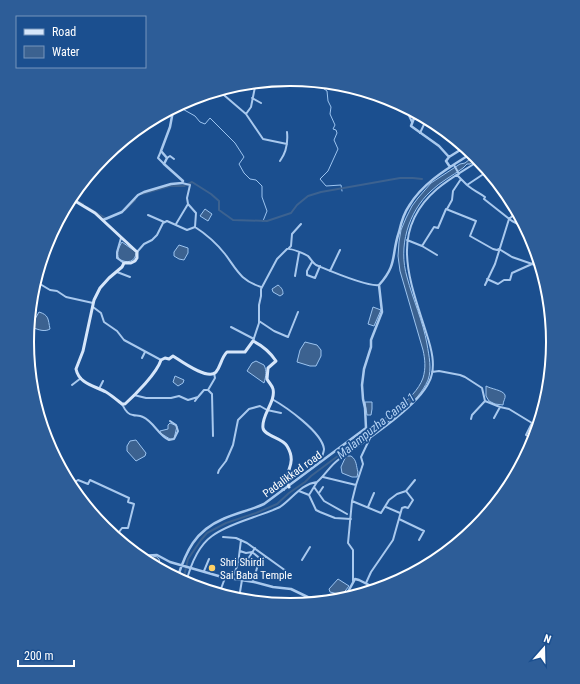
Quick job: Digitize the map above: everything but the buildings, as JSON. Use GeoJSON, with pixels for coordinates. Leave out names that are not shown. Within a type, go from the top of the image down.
{"type":"FeatureCollection","features":[{"type":"Feature","properties":{"kind":"main road"},"geometry":{"type":"LineString","coordinates":[[76,202],[104,220],[137,252],[137,258],[135,261],[131,263],[124,263],[122,267],[100,288],[93,305],[83,351],[76,369],[81,378],[88,385],[105,392],[122,404],[125,404],[160,365],[161,360],[165,358],[169,359],[172,356],[205,374],[214,373],[219,366],[222,357],[227,352],[245,352],[253,340],[267,349],[275,360],[275,362],[268,368],[267,380],[273,389],[272,399],[264,421],[264,430],[286,444],[292,459],[287,476],[289,487]]}},
{"type":"Feature","properties":{"kind":"street"},"geometry":{"type":"LineString","coordinates":[[246,114],[251,107],[254,88]]}},
{"type":"Feature","properties":{"kind":"street"},"geometry":{"type":"LineString","coordinates":[[224,95],[246,114],[263,139],[286,144]]}},
{"type":"Feature","properties":{"kind":"street"},"geometry":{"type":"LineString","coordinates":[[252,98],[261,103]]}},
{"type":"Feature","properties":{"kind":"street"},"geometry":{"type":"LineString","coordinates":[[173,114],[170,127],[158,158],[183,181],[182,183]]}},
{"type":"Feature","properties":{"kind":"street"},"geometry":{"type":"LineString","coordinates":[[409,115],[412,122],[411,126],[439,146],[449,157]]}},
{"type":"Feature","properties":{"kind":"street"},"geometry":{"type":"LineString","coordinates":[[412,122],[414,118]]}},
{"type":"Feature","properties":{"kind":"street"},"geometry":{"type":"LineString","coordinates":[[420,133],[424,124]]}},
{"type":"Feature","properties":{"kind":"street"},"geometry":{"type":"LineString","coordinates":[[280,161],[284,156],[287,132]]}},
{"type":"Feature","properties":{"kind":"street"},"geometry":{"type":"LineString","coordinates":[[161,151],[167,158]]}},
{"type":"Feature","properties":{"kind":"street"},"geometry":{"type":"LineString","coordinates":[[460,151],[449,157],[446,161],[452,166],[461,179],[476,192],[486,197],[484,199],[509,219],[517,223]]}},
{"type":"Feature","properties":{"kind":"street"},"geometry":{"type":"LineString","coordinates":[[167,158],[170,156],[174,158]]}},
{"type":"Feature","properties":{"kind":"street"},"geometry":{"type":"LineString","coordinates":[[371,436],[366,428],[362,385],[364,368],[371,340],[382,312],[379,285],[392,266],[398,233],[409,206],[424,187],[435,177],[466,157]]}},
{"type":"Feature","properties":{"kind":"street"},"geometry":{"type":"LineString","coordinates":[[164,164],[167,158]]}},
{"type":"Feature","properties":{"kind":"street"},"geometry":{"type":"LineString","coordinates":[[309,495],[317,482],[333,465],[420,397],[430,381],[432,372],[431,345],[407,269],[407,240],[411,224],[419,209],[437,189],[474,164]]}},
{"type":"Feature","properties":{"kind":"street"},"geometry":{"type":"LineString","coordinates":[[467,184],[483,174]]}},
{"type":"Feature","properties":{"kind":"street"},"geometry":{"type":"LineString","coordinates":[[422,246],[434,227],[438,228],[446,209],[452,200],[453,191],[461,179]]}},
{"type":"Feature","properties":{"kind":"street"},"geometry":{"type":"LineString","coordinates":[[104,220],[122,212],[138,195],[144,192],[171,184],[182,183],[190,185],[187,198],[188,204],[196,213],[195,228]]}},
{"type":"Feature","properties":{"kind":"street"},"geometry":{"type":"LineString","coordinates":[[176,224],[188,204]]}},
{"type":"Feature","properties":{"kind":"street"},"geometry":{"type":"LineString","coordinates":[[447,209],[476,222],[470,236],[493,249],[499,249],[512,257],[532,264]]}},
{"type":"Feature","properties":{"kind":"street"},"geometry":{"type":"LineString","coordinates":[[148,215],[164,222],[170,221],[187,230],[195,228],[208,236],[239,274],[251,283],[261,287]]}},
{"type":"Feature","properties":{"kind":"street"},"geometry":{"type":"LineString","coordinates":[[485,285],[495,264],[509,219],[513,216]]}},
{"type":"Feature","properties":{"kind":"street"},"geometry":{"type":"LineString","coordinates":[[137,252],[144,244],[152,240],[164,222]]}},
{"type":"Feature","properties":{"kind":"street"},"geometry":{"type":"LineString","coordinates":[[231,326],[253,340],[259,321],[261,287],[277,259],[291,246],[292,234],[301,224]]}},
{"type":"Feature","properties":{"kind":"street"},"geometry":{"type":"LineString","coordinates":[[121,238],[117,258],[124,263]]}},
{"type":"Feature","properties":{"kind":"street"},"geometry":{"type":"LineString","coordinates":[[407,240],[422,246],[436,255]]}},
{"type":"Feature","properties":{"kind":"street"},"geometry":{"type":"LineString","coordinates":[[289,248],[307,255],[312,262],[330,271],[362,282],[379,285]]}},
{"type":"Feature","properties":{"kind":"street"},"geometry":{"type":"LineString","coordinates":[[330,271],[340,250]]}},
{"type":"Feature","properties":{"kind":"street"},"geometry":{"type":"LineString","coordinates":[[295,276],[299,253]]}},
{"type":"Feature","properties":{"kind":"street"},"geometry":{"type":"LineString","coordinates":[[312,262],[307,271],[308,275],[315,278],[320,266]]}},
{"type":"Feature","properties":{"kind":"street"},"geometry":{"type":"LineString","coordinates":[[487,279],[498,284],[504,280],[510,280],[512,273],[532,264]]}},
{"type":"Feature","properties":{"kind":"street"},"geometry":{"type":"LineString","coordinates":[[117,272],[130,277]]}},
{"type":"Feature","properties":{"kind":"street"},"geometry":{"type":"LineString","coordinates":[[41,285],[50,290],[57,291],[66,297],[93,305],[101,313],[104,322],[117,331],[124,340],[161,360]]}},
{"type":"Feature","properties":{"kind":"street"},"geometry":{"type":"LineString","coordinates":[[259,321],[274,331],[288,337],[298,312]]}},
{"type":"Feature","properties":{"kind":"street"},"geometry":{"type":"LineString","coordinates":[[142,358],[145,352]]}},
{"type":"Feature","properties":{"kind":"street"},"geometry":{"type":"LineString","coordinates":[[432,372],[439,371],[465,377],[482,388],[485,401]]}},
{"type":"Feature","properties":{"kind":"street"},"geometry":{"type":"LineString","coordinates":[[209,389],[214,378],[214,373]]}},
{"type":"Feature","properties":{"kind":"street"},"geometry":{"type":"LineString","coordinates":[[72,385],[81,378]]}},
{"type":"Feature","properties":{"kind":"street"},"geometry":{"type":"LineString","coordinates":[[99,389],[103,381]]}},
{"type":"Feature","properties":{"kind":"street"},"geometry":{"type":"LineString","coordinates":[[209,389],[212,394],[213,436]]}},
{"type":"Feature","properties":{"kind":"street"},"geometry":{"type":"LineString","coordinates":[[195,401],[204,390],[212,390]]}},
{"type":"Feature","properties":{"kind":"street"},"geometry":{"type":"LineString","coordinates":[[133,395],[146,398],[171,398],[179,396],[188,400],[198,397]]}},
{"type":"Feature","properties":{"kind":"street"},"geometry":{"type":"LineString","coordinates":[[272,399],[308,425],[320,440],[324,452],[320,463]]}},
{"type":"Feature","properties":{"kind":"street"},"geometry":{"type":"LineString","coordinates":[[485,401],[509,409],[532,423],[526,435],[528,436]]}},
{"type":"Feature","properties":{"kind":"street"},"geometry":{"type":"LineString","coordinates":[[472,419],[472,415],[485,401]]}},
{"type":"Feature","properties":{"kind":"street"},"geometry":{"type":"LineString","coordinates":[[122,404],[127,412],[134,416],[138,415],[143,417],[154,426],[164,438],[169,440],[174,439],[178,430],[176,425],[170,421]]}},
{"type":"Feature","properties":{"kind":"street"},"geometry":{"type":"LineString","coordinates":[[218,473],[226,461],[233,445],[238,420],[249,409],[260,406],[267,410],[281,413]]}},
{"type":"Feature","properties":{"kind":"street"},"geometry":{"type":"LineString","coordinates":[[494,418],[500,407]]}},
{"type":"Feature","properties":{"kind":"street","name":"Padalikkad road"},"geometry":{"type":"LineString","coordinates":[[179,573],[192,543],[204,530],[224,518],[251,510],[264,504],[289,487],[366,428]]}},
{"type":"Feature","properties":{"kind":"street"},"geometry":{"type":"LineString","coordinates":[[348,591],[353,582],[353,550],[348,543],[352,501],[363,464],[361,457],[371,436]]}},
{"type":"Feature","properties":{"kind":"street"},"geometry":{"type":"LineString","coordinates":[[284,490],[278,486],[287,476]]}},
{"type":"Feature","properties":{"kind":"street"},"geometry":{"type":"LineString","coordinates":[[323,477],[356,485]]}},
{"type":"Feature","properties":{"kind":"street"},"geometry":{"type":"LineString","coordinates":[[75,482],[78,480],[88,484],[90,480],[129,498],[128,502],[134,504],[128,528],[122,528],[118,532]]}},
{"type":"Feature","properties":{"kind":"street"},"geometry":{"type":"LineString","coordinates":[[352,501],[381,513],[389,500],[397,494],[406,491],[415,480]]}},
{"type":"Feature","properties":{"kind":"street"},"geometry":{"type":"LineString","coordinates":[[188,577],[190,567],[204,544],[211,536],[221,530],[279,507],[299,490],[310,483],[317,482]]}},
{"type":"Feature","properties":{"kind":"street"},"geometry":{"type":"LineString","coordinates":[[314,487],[324,501],[347,514]]}},
{"type":"Feature","properties":{"kind":"street"},"geometry":{"type":"LineString","coordinates":[[319,493],[324,487]]}},
{"type":"Feature","properties":{"kind":"street"},"geometry":{"type":"LineString","coordinates":[[299,490],[309,495],[316,510],[335,518],[351,519]]}},
{"type":"Feature","properties":{"kind":"street"},"geometry":{"type":"LineString","coordinates":[[366,583],[371,572],[393,540],[400,513],[404,507],[408,508],[413,501],[406,491]]}},
{"type":"Feature","properties":{"kind":"street"},"geometry":{"type":"LineString","coordinates":[[368,507],[374,492]]}},
{"type":"Feature","properties":{"kind":"street"},"geometry":{"type":"LineString","coordinates":[[386,507],[400,513]]}},
{"type":"Feature","properties":{"kind":"street"},"geometry":{"type":"LineString","coordinates":[[399,519],[424,531],[419,540]]}},
{"type":"Feature","properties":{"kind":"street"},"geometry":{"type":"LineString","coordinates":[[223,537],[241,540],[255,548],[286,571]]}},
{"type":"Feature","properties":{"kind":"street"},"geometry":{"type":"LineString","coordinates":[[232,579],[238,564],[241,540]]}},
{"type":"Feature","properties":{"kind":"street"},"geometry":{"type":"LineString","coordinates":[[302,560],[310,547]]}},
{"type":"Feature","properties":{"kind":"street"},"geometry":{"type":"LineString","coordinates":[[248,559],[255,548]]}},
{"type":"Feature","properties":{"kind":"street"},"geometry":{"type":"LineString","coordinates":[[240,551],[246,553],[252,552],[262,560]]}},
{"type":"Feature","properties":{"kind":"street"},"geometry":{"type":"LineString","coordinates":[[150,556],[157,556],[170,562],[225,578],[296,590],[309,597]]}},
{"type":"Feature","properties":{"kind":"street"},"geometry":{"type":"LineString","coordinates":[[253,582],[257,568],[265,556]]}},
{"type":"Feature","properties":{"kind":"street"},"geometry":{"type":"LineString","coordinates":[[204,572],[209,559]]}},
{"type":"Feature","properties":{"kind":"street"},"geometry":{"type":"LineString","coordinates":[[221,588],[225,578]]}},
{"type":"Feature","properties":{"kind":"street"},"geometry":{"type":"LineString","coordinates":[[353,582],[354,579],[369,585]]}},
{"type":"Feature","properties":{"kind":"street"},"geometry":{"type":"LineString","coordinates":[[240,592],[242,580]]}},
{"type":"Feature","properties":{"kind":"water"},"geometry":{"type":"Polygon","coordinates":[[[469,160],[472,163],[467,164],[438,185],[423,199],[411,220],[405,242],[404,254],[407,277],[423,327],[428,349],[430,367],[428,380],[417,397],[403,411],[367,438],[361,440],[359,437],[404,403],[412,395],[419,387],[424,374],[425,364],[423,350],[400,271],[398,256],[401,230],[412,206],[431,183],[460,164],[465,163],[469,160]]]}},
{"type":"Feature","properties":{"kind":"water"},"geometry":{"type":"Polygon","coordinates":[[[205,209],[212,214],[208,221],[200,216],[205,209]]]}},
{"type":"Feature","properties":{"kind":"water"},"geometry":{"type":"Polygon","coordinates":[[[122,242],[136,252],[133,260],[128,262],[119,259],[118,252],[122,242]]]}},
{"type":"Feature","properties":{"kind":"water"},"geometry":{"type":"Polygon","coordinates":[[[179,245],[188,248],[188,253],[184,260],[174,256],[174,252],[179,245]]]}},
{"type":"Feature","properties":{"kind":"water"},"geometry":{"type":"Polygon","coordinates":[[[278,285],[283,291],[283,294],[280,296],[273,292],[272,289],[278,285]]]}},
{"type":"Feature","properties":{"kind":"water"},"geometry":{"type":"Polygon","coordinates":[[[373,307],[381,310],[374,326],[368,324],[373,307]]]}},
{"type":"Feature","properties":{"kind":"water"},"geometry":{"type":"Polygon","coordinates":[[[39,312],[42,313],[48,320],[50,329],[44,331],[35,328],[35,318],[39,312]]]}},
{"type":"Feature","properties":{"kind":"water"},"geometry":{"type":"Polygon","coordinates":[[[305,342],[317,345],[321,350],[321,356],[316,366],[310,366],[297,362],[300,350],[305,342]]]}},
{"type":"Feature","properties":{"kind":"water"},"geometry":{"type":"Polygon","coordinates":[[[256,361],[265,367],[266,374],[264,383],[247,371],[252,363],[256,361]]]}},
{"type":"Feature","properties":{"kind":"water"},"geometry":{"type":"Polygon","coordinates":[[[175,376],[184,380],[183,383],[178,386],[173,382],[175,376]]]}},
{"type":"Feature","properties":{"kind":"water"},"geometry":{"type":"Polygon","coordinates":[[[486,386],[504,393],[505,396],[503,405],[495,404],[489,401],[486,396],[486,386]]]}},
{"type":"Feature","properties":{"kind":"water"},"geometry":{"type":"Polygon","coordinates":[[[365,402],[372,402],[371,415],[367,415],[365,402]]]}},
{"type":"Feature","properties":{"kind":"water"},"geometry":{"type":"Polygon","coordinates":[[[170,423],[177,426],[174,439],[170,439],[160,433],[160,431],[168,429],[168,425],[170,423]]]}},
{"type":"Feature","properties":{"kind":"water"},"geometry":{"type":"Polygon","coordinates":[[[136,440],[146,453],[145,456],[136,461],[127,451],[127,446],[130,441],[136,440]]]}},
{"type":"Feature","properties":{"kind":"water"},"geometry":{"type":"Polygon","coordinates":[[[346,456],[351,456],[354,459],[358,472],[357,477],[352,477],[342,473],[341,467],[346,456]]]}},
{"type":"Feature","properties":{"kind":"water"},"geometry":{"type":"Polygon","coordinates":[[[155,556],[159,559],[159,562],[152,558],[155,556]]]}},
{"type":"Feature","properties":{"kind":"water"},"geometry":{"type":"Polygon","coordinates":[[[338,579],[349,586],[344,592],[336,594],[330,592],[329,589],[338,579]]]}},
{"type":"Feature","properties":{"kind":"waterway"},"geometry":{"type":"LineString","coordinates":[[323,88],[327,91],[328,101],[331,107],[330,114],[335,125],[333,129],[336,130],[337,133],[334,140],[338,149],[328,171],[320,179],[326,186],[341,185],[342,191]]}},
{"type":"Feature","properties":{"kind":"waterway"},"geometry":{"type":"LineString","coordinates":[[183,109],[205,124],[210,118],[235,143],[244,157],[239,164],[244,173],[250,179],[256,180],[262,186],[262,197],[267,211],[263,221]]}},
{"type":"Feature","properties":{"kind":"waterway"},"geometry":{"type":"LineString","coordinates":[[142,194],[170,186],[184,186],[192,182],[219,201],[219,210],[233,220],[267,221],[291,213],[297,205],[308,196],[321,192],[400,178],[422,179]]}},
{"type":"Feature","properties":{"kind":"waterway"},"geometry":{"type":"LineString","coordinates":[[77,200],[83,204]]}},
{"type":"Feature","properties":{"kind":"waterway"},"geometry":{"type":"LineString","coordinates":[[125,210],[135,200]]}},
{"type":"Feature","properties":{"kind":"waterway"},"geometry":{"type":"LineString","coordinates":[[87,207],[107,219]]}},
{"type":"Feature","properties":{"kind":"waterway","name":"Malampuzha Canal 1"},"geometry":{"type":"LineString","coordinates":[[184,575],[188,559],[207,533],[226,523],[277,504],[289,493],[362,438]]}},
{"type":"Feature","properties":{"kind":"place","name":"Shri Shirdi Sai Baba Temple"},"geometry":{"type":"Point","coordinates":[212,568]}}]}
